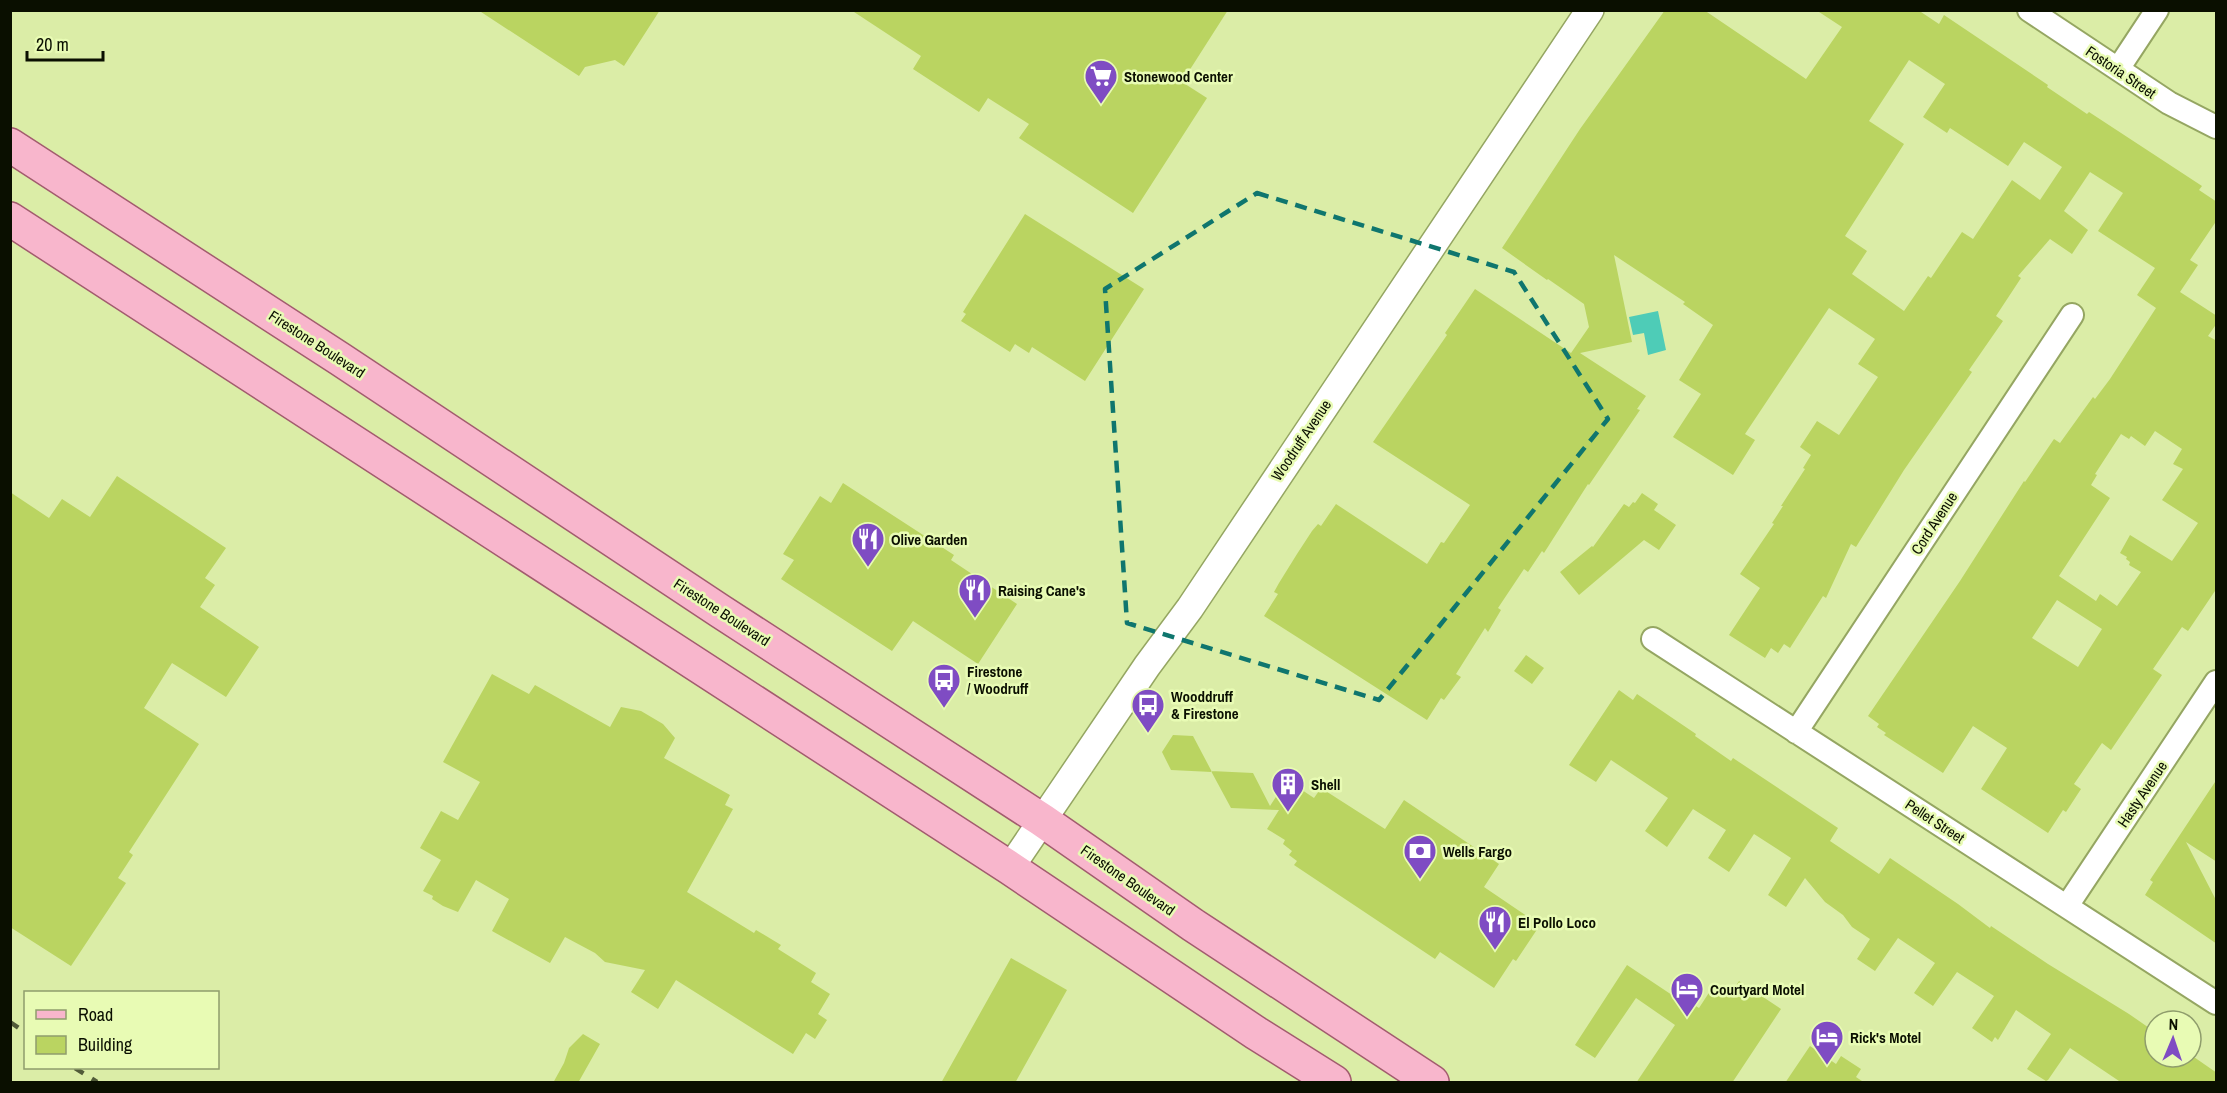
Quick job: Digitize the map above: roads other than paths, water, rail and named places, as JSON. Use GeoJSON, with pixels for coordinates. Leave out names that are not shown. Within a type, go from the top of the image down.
{"type":"FeatureCollection","features":[{"type":"Feature","properties":{"kind":"main road","name":"Firestone Boulevard"},"geometry":{"type":"LineString","coordinates":[[10,146],[340,359],[720,611],[1042,820],[1193,925],[1432,1083]]}},
{"type":"Feature","properties":{"kind":"main road"},"geometry":{"type":"LineString","coordinates":[[10,219],[1010,868],[1334,1083]]}},
{"type":"Feature","properties":{"kind":"street","name":"Woodruff Avenue"},"geometry":{"type":"LineString","coordinates":[[1010,868],[1147,666],[1190,608],[1590,10]]}},
{"type":"Feature","properties":{"kind":"street","name":"Fostoria Street"},"geometry":{"type":"LineString","coordinates":[[2029,10],[2169,103],[2217,128]]}},
{"type":"Feature","properties":{"kind":"street"},"geometry":{"type":"LineString","coordinates":[[2118,69],[2157,10]]}},
{"type":"Feature","properties":{"kind":"street","name":"Cord Avenue"},"geometry":{"type":"LineString","coordinates":[[1796,732],[2072,315]]}},
{"type":"Feature","properties":{"kind":"street","name":"Pellet Street"},"geometry":{"type":"LineString","coordinates":[[1653,639],[2217,1002]]}},
{"type":"Feature","properties":{"kind":"street","name":"Hasty Avenue"},"geometry":{"type":"LineString","coordinates":[[2067,906],[2217,682]]}},
{"type":"Feature","properties":{"kind":"water"},"geometry":{"type":"Polygon","coordinates":[[[1658,311],[1666,350],[1648,355],[1644,333],[1633,335],[1629,317],[1658,311]]]}},
{"type":"Feature","properties":{"kind":"railway"},"geometry":{"type":"LineString","coordinates":[[10,1022],[24,1032]]}},
{"type":"Feature","properties":{"kind":"railway"},"geometry":{"type":"LineString","coordinates":[[77,1069],[97,1082]]}},
{"type":"Feature","properties":{"kind":"place","name":"Stonewood Center"},"geometry":{"type":"Point","coordinates":[1101,105]}},
{"type":"Feature","properties":{"kind":"place","name":"Olive Garden"},"geometry":{"type":"Point","coordinates":[868,568]}},
{"type":"Feature","properties":{"kind":"place","name":"Raising Cane's"},"geometry":{"type":"Point","coordinates":[975,619]}},
{"type":"Feature","properties":{"kind":"place","name":"Firestone / Woodruff"},"geometry":{"type":"Point","coordinates":[944,709]}},
{"type":"Feature","properties":{"kind":"place","name":"Wooddruff & Firestone"},"geometry":{"type":"Point","coordinates":[1148,734]}},
{"type":"Feature","properties":{"kind":"place","name":"Shell"},"geometry":{"type":"Point","coordinates":[1288,813]}},
{"type":"Feature","properties":{"kind":"place","name":"Wells Fargo"},"geometry":{"type":"Point","coordinates":[1420,880]}},
{"type":"Feature","properties":{"kind":"place","name":"El Pollo Loco"},"geometry":{"type":"Point","coordinates":[1495,951]}},
{"type":"Feature","properties":{"kind":"place","name":"Courtyard Motel"},"geometry":{"type":"Point","coordinates":[1687,1018]}},
{"type":"Feature","properties":{"kind":"place","name":"Rick's Motel"},"geometry":{"type":"Point","coordinates":[1827,1066]}}]}
